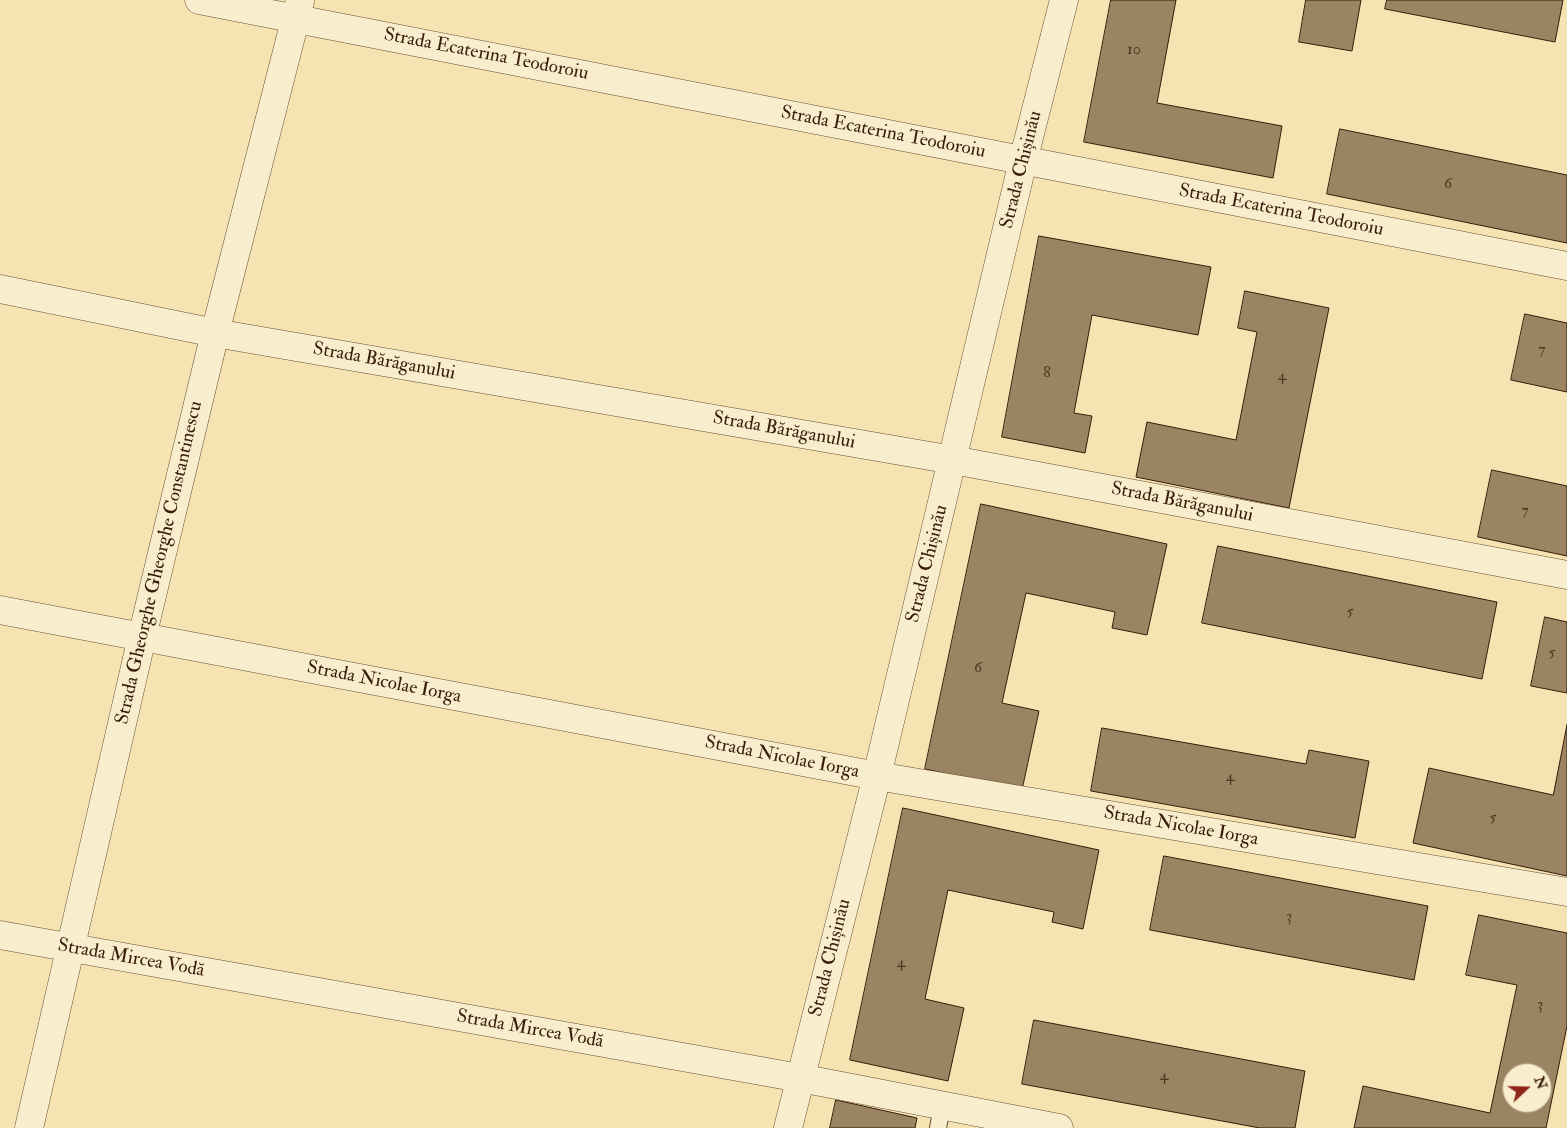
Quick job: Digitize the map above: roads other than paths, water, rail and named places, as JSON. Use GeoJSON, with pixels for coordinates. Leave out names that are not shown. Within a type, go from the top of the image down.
{"type":"FeatureCollection","features":[{"type":"Feature","properties":{"kind":"street","name":"Strada Ecaterina Teodoroiu"},"geometry":{"type":"LineString","coordinates":[[199,0],[298,9],[1024,161],[1567,266]]}},
{"type":"Feature","properties":{"kind":"street","name":"Strada Chișinău"},"geometry":{"type":"LineString","coordinates":[[788,1128],[877,776],[1064,0]]}},
{"type":"Feature","properties":{"kind":"street","name":"Strada Gheorghe Gheorghe Constantinescu"},"geometry":{"type":"LineString","coordinates":[[28,1128],[215,333],[298,9]]}},
{"type":"Feature","properties":{"kind":"street","name":"Strada Bărăganului"},"geometry":{"type":"LineString","coordinates":[[0,289],[215,333],[953,460],[1567,574]]}},
{"type":"Feature","properties":{"kind":"street","name":"Strada Nicolae Iorga"},"geometry":{"type":"LineString","coordinates":[[0,610],[877,776],[1567,892]]}},
{"type":"Feature","properties":{"kind":"street","name":"Strada Mircea Vodă"},"geometry":{"type":"LineString","coordinates":[[0,935],[800,1078],[940,1117],[1058,1128]]}}]}
